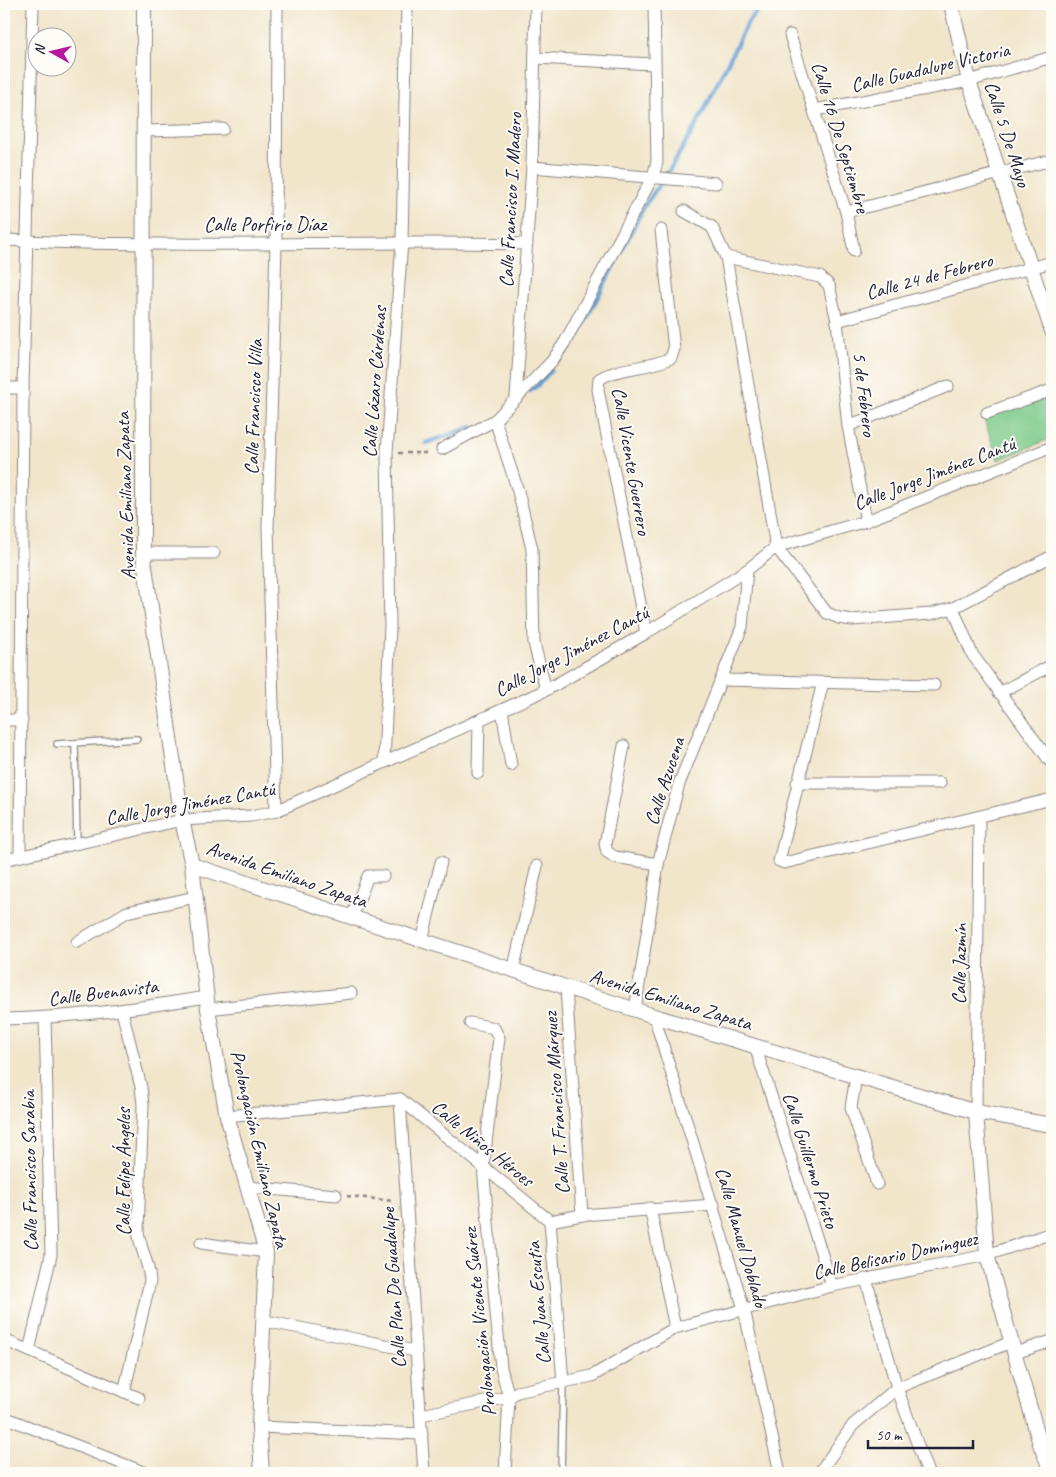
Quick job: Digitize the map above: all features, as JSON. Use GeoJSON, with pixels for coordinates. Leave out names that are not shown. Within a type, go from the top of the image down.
{"type":"FeatureCollection","features":[{"type":"Feature","properties":{"kind":"street"},"geometry":{"type":"LineString","coordinates":[[20,856],[23,388],[33,4]]}},
{"type":"Feature","properties":{"kind":"street","name":"Avenida Emiliano Zapata"},"geometry":{"type":"LineString","coordinates":[[144,4],[143,553],[182,820],[192,865],[566,989],[654,1016],[976,1112],[1052,1125]]}},
{"type":"Feature","properties":{"kind":"street","name":"Calle Francisco Villa"},"geometry":{"type":"LineString","coordinates":[[276,811],[268,527],[276,244],[277,4]]}},
{"type":"Feature","properties":{"kind":"street","name":"Calle Lázaro Cárdenas"},"geometry":{"type":"LineString","coordinates":[[384,762],[390,627],[387,452],[402,241],[407,4]]}},
{"type":"Feature","properties":{"kind":"street","name":"Calle Francisco I. Madero"},"geometry":{"type":"LineString","coordinates":[[516,398],[532,167],[536,4]]}},
{"type":"Feature","properties":{"kind":"street"},"geometry":{"type":"LineString","coordinates":[[442,449],[496,422],[552,361],[565,342],[653,176],[657,162],[653,64],[654,4]]}},
{"type":"Feature","properties":{"kind":"street","name":"Calle 5 De Mayo"},"geometry":{"type":"LineString","coordinates":[[951,4],[969,81],[1052,332]]}},
{"type":"Feature","properties":{"kind":"street","name":"Calle 16 De Septiembre"},"geometry":{"type":"LineString","coordinates":[[790,34],[816,110],[846,212],[854,251]]}},
{"type":"Feature","properties":{"kind":"street","name":"Calle Guadalupe Victoria"},"geometry":{"type":"LineString","coordinates":[[816,110],[969,81],[1052,57]]}},
{"type":"Feature","properties":{"kind":"street"},"geometry":{"type":"LineString","coordinates":[[535,58],[653,64]]}},
{"type":"Feature","properties":{"kind":"street"},"geometry":{"type":"LineString","coordinates":[[143,131],[223,129]]}},
{"type":"Feature","properties":{"kind":"street"},"geometry":{"type":"LineString","coordinates":[[846,212],[1052,160]]}},
{"type":"Feature","properties":{"kind":"street"},"geometry":{"type":"LineString","coordinates":[[532,167],[653,176],[716,183]]}},
{"type":"Feature","properties":{"kind":"street"},"geometry":{"type":"LineString","coordinates":[[684,211],[712,227],[726,257],[776,547],[827,613],[839,618],[852,620],[931,614],[953,608],[1052,556]]}},
{"type":"Feature","properties":{"kind":"street","name":"Calle Vicente Guerrero"},"geometry":{"type":"LineString","coordinates":[[646,633],[598,390],[599,379],[609,373],[662,362],[671,358],[674,349],[661,230]]}},
{"type":"Feature","properties":{"kind":"street","name":"Calle Porfirio Díaz"},"geometry":{"type":"LineString","coordinates":[[4,240],[276,244],[402,241],[527,244]]}},
{"type":"Feature","properties":{"kind":"street","name":"5 de Febrero"},"geometry":{"type":"LineString","coordinates":[[726,257],[820,277],[829,285],[837,320],[848,426],[866,521]]}},
{"type":"Feature","properties":{"kind":"street","name":"Calle 24 de Febrero"},"geometry":{"type":"LineString","coordinates":[[837,320],[1052,262]]}},
{"type":"Feature","properties":{"kind":"street"},"geometry":{"type":"LineString","coordinates":[[848,426],[948,386]]}},
{"type":"Feature","properties":{"kind":"street"},"geometry":{"type":"LineString","coordinates":[[4,388],[23,388]]}},
{"type":"Feature","properties":{"kind":"street"},"geometry":{"type":"LineString","coordinates":[[987,413],[1052,390]]}},
{"type":"Feature","properties":{"kind":"street"},"geometry":{"type":"LineString","coordinates":[[496,422],[518,491],[532,550],[534,643],[546,690]]}},
{"type":"Feature","properties":{"kind":"street","name":"Calle Jorge Jiménez Cantú"},"geometry":{"type":"LineString","coordinates":[[4,860],[182,820],[251,816],[276,811],[546,690],[646,633],[747,570],[776,547],[866,521],[1052,447]]}},
{"type":"Feature","properties":{"kind":"street"},"geometry":{"type":"LineString","coordinates":[[143,553],[214,553]]}},
{"type":"Feature","properties":{"kind":"street","name":"Calle Azucena"},"geometry":{"type":"LineString","coordinates":[[635,1010],[658,864],[679,784],[742,626],[747,570]]}},
{"type":"Feature","properties":{"kind":"street"},"geometry":{"type":"LineString","coordinates":[[953,608],[972,654],[999,694],[1052,764]]}},
{"type":"Feature","properties":{"kind":"street"},"geometry":{"type":"LineString","coordinates":[[999,694],[1052,665]]}},
{"type":"Feature","properties":{"kind":"street"},"geometry":{"type":"LineString","coordinates":[[722,680],[934,685]]}},
{"type":"Feature","properties":{"kind":"street"},"geometry":{"type":"LineString","coordinates":[[823,682],[779,853],[779,861],[784,863],[1052,799]]}},
{"type":"Feature","properties":{"kind":"street"},"geometry":{"type":"LineString","coordinates":[[502,710],[510,765]]}},
{"type":"Feature","properties":{"kind":"street"},"geometry":{"type":"LineString","coordinates":[[4,720],[22,720]]}},
{"type":"Feature","properties":{"kind":"street"},"geometry":{"type":"LineString","coordinates":[[478,773],[479,720]]}},
{"type":"Feature","properties":{"kind":"street"},"geometry":{"type":"LineString","coordinates":[[624,746],[605,844],[608,852],[616,857],[658,864]]}},
{"type":"Feature","properties":{"kind":"street"},"geometry":{"type":"LineString","coordinates":[[798,783],[940,783]]}},
{"type":"Feature","properties":{"kind":"street","name":"Calle Jazmín"},"geometry":{"type":"LineString","coordinates":[[976,1112],[979,817]]}},
{"type":"Feature","properties":{"kind":"street"},"geometry":{"type":"LineString","coordinates":[[422,940],[441,862]]}},
{"type":"Feature","properties":{"kind":"street","name":"Prolongación Emiliano Zapata"},"geometry":{"type":"LineString","coordinates":[[192,865],[207,1003],[227,1116],[266,1252],[265,1321],[259,1427],[262,1473]]}},
{"type":"Feature","properties":{"kind":"street"},"geometry":{"type":"LineString","coordinates":[[513,971],[537,866]]}},
{"type":"Feature","properties":{"kind":"street"},"geometry":{"type":"LineString","coordinates":[[352,918],[367,878],[372,875],[383,876]]}},
{"type":"Feature","properties":{"kind":"street"},"geometry":{"type":"LineString","coordinates":[[77,942],[127,912],[195,897]]}},
{"type":"Feature","properties":{"kind":"street","name":"Calle T. Francisco Márquez"},"geometry":{"type":"LineString","coordinates":[[566,989],[582,1214]]}},
{"type":"Feature","properties":{"kind":"street","name":"Calle Buenavista"},"geometry":{"type":"LineString","coordinates":[[4,1019],[45,1018],[207,1003],[351,993]]}},
{"type":"Feature","properties":{"kind":"street","name":"Calle Felipe Ángeles"},"geometry":{"type":"LineString","coordinates":[[122,1011],[142,1096],[138,1231],[140,1243],[149,1264],[150,1281],[124,1392]]}},
{"type":"Feature","properties":{"kind":"street","name":"Calle Manuel Doblado"},"geometry":{"type":"LineString","coordinates":[[654,1016],[714,1205],[744,1308],[780,1473]]}},
{"type":"Feature","properties":{"kind":"street","name":"Calle Francisco Sarabia"},"geometry":{"type":"LineString","coordinates":[[29,1351],[51,1254],[52,1239],[48,1187],[45,1018]]}},
{"type":"Feature","properties":{"kind":"street","name":"Prolongación Vicente Suárez"},"geometry":{"type":"LineString","coordinates":[[470,1023],[494,1028],[499,1038],[483,1167],[501,1368],[509,1397],[505,1473]]}},
{"type":"Feature","properties":{"kind":"street","name":"Calle Guillermo Prieto"},"geometry":{"type":"LineString","coordinates":[[756,1046],[832,1286]]}},
{"type":"Feature","properties":{"kind":"street"},"geometry":{"type":"LineString","coordinates":[[856,1076],[851,1108],[877,1184]]}},
{"type":"Feature","properties":{"kind":"street"},"geometry":{"type":"LineString","coordinates":[[227,1116],[400,1099]]}},
{"type":"Feature","properties":{"kind":"street","name":"Calle Niños Héroes"},"geometry":{"type":"LineString","coordinates":[[400,1099],[550,1221]]}},
{"type":"Feature","properties":{"kind":"street","name":"Calle Plan De Guadalupe"},"geometry":{"type":"LineString","coordinates":[[400,1099],[424,1473]]}},
{"type":"Feature","properties":{"kind":"street"},"geometry":{"type":"LineString","coordinates":[[976,1112],[987,1255],[1013,1347],[1046,1442],[1052,1473]]}},
{"type":"Feature","properties":{"kind":"street"},"geometry":{"type":"LineString","coordinates":[[247,1187],[336,1195]]}},
{"type":"Feature","properties":{"kind":"street"},"geometry":{"type":"LineString","coordinates":[[550,1221],[582,1214],[714,1205]]}},
{"type":"Feature","properties":{"kind":"street"},"geometry":{"type":"LineString","coordinates":[[650,1208],[676,1328]]}},
{"type":"Feature","properties":{"kind":"street","name":"Calle Juan Escutia"},"geometry":{"type":"LineString","coordinates":[[550,1221],[563,1382]]}},
{"type":"Feature","properties":{"kind":"street","name":"Calle Belisario Domínguez"},"geometry":{"type":"LineString","coordinates":[[421,1415],[509,1397],[517,1392],[592,1376],[676,1328],[744,1308],[832,1286],[987,1255],[1052,1233]]}},
{"type":"Feature","properties":{"kind":"street"},"geometry":{"type":"LineString","coordinates":[[201,1243],[266,1252]]}},
{"type":"Feature","properties":{"kind":"street"},"geometry":{"type":"LineString","coordinates":[[866,1279],[897,1388],[928,1473]]}},
{"type":"Feature","properties":{"kind":"street"},"geometry":{"type":"LineString","coordinates":[[265,1321],[415,1351]]}},
{"type":"Feature","properties":{"kind":"street"},"geometry":{"type":"LineString","coordinates":[[4,1340],[139,1398]]}},
{"type":"Feature","properties":{"kind":"street"},"geometry":{"type":"LineString","coordinates":[[819,1473],[853,1425],[897,1388],[1013,1347],[1052,1341]]}},
{"type":"Feature","properties":{"kind":"street"},"geometry":{"type":"LineString","coordinates":[[4,1418],[146,1473]]}},
{"type":"Feature","properties":{"kind":"street"},"geometry":{"type":"LineString","coordinates":[[259,1427],[422,1434]]}},
{"type":"Feature","properties":{"kind":"lane"},"geometry":{"type":"LineString","coordinates":[[57,744],[137,740]]}},
{"type":"Feature","properties":{"kind":"lane"},"geometry":{"type":"LineString","coordinates":[[75,743],[77,843]]}},
{"type":"Feature","properties":{"kind":"lane"},"geometry":{"type":"LineString","coordinates":[[561,1473],[563,1382]]}},
{"type":"Feature","properties":{"kind":"path"},"geometry":{"type":"LineString","coordinates":[[387,452],[424,454],[442,449]]}},
{"type":"Feature","properties":{"kind":"path"},"geometry":{"type":"LineString","coordinates":[[336,1195],[406,1202]]}},
{"type":"Feature","properties":{"kind":"green space"},"geometry":{"type":"Polygon","coordinates":[[[1052,396],[1052,438],[998,460],[983,417],[1052,396]]]}},
{"type":"Feature","properties":{"kind":"waterway"},"geometry":{"type":"LineString","coordinates":[[559,360],[575,341],[645,205],[669,171],[698,122],[748,22],[763,4]]}},
{"type":"Feature","properties":{"kind":"waterway"},"geometry":{"type":"LineString","coordinates":[[530,391],[551,370]]}},
{"type":"Feature","properties":{"kind":"waterway"},"geometry":{"type":"LineString","coordinates":[[426,443],[472,427]]}}]}
